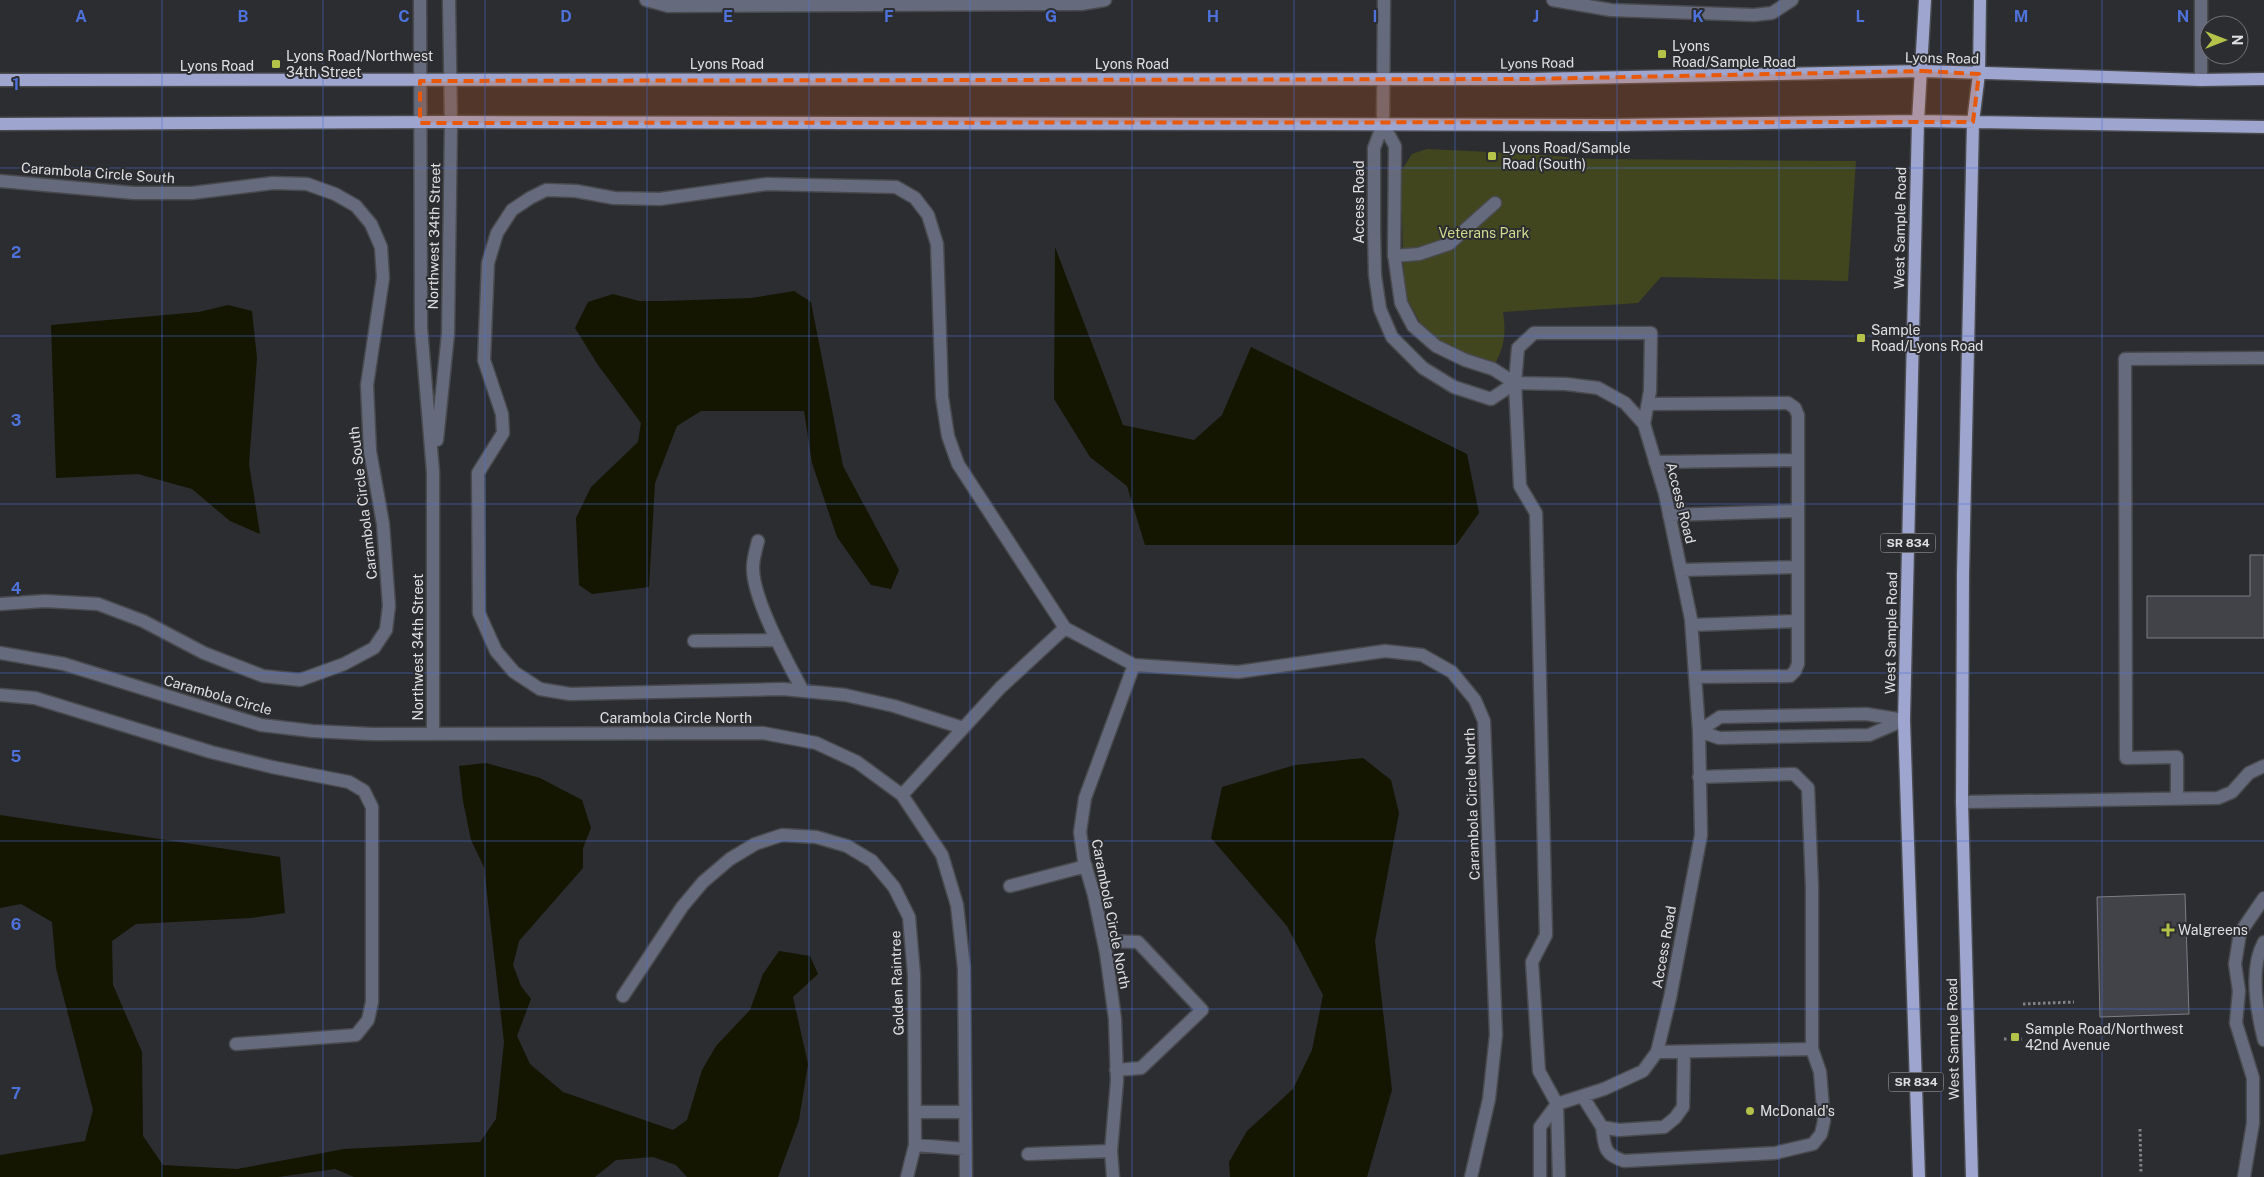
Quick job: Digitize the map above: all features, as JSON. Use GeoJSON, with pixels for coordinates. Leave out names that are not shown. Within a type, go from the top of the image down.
{"type":"FeatureCollection","features":[{"type":"Feature","properties":{"kind":"main road","name":"West Sample Road"},"geometry":{"type":"LineString","coordinates":[[1919,1177],[1904,720],[1918,121],[1925,0]]}},
{"type":"Feature","properties":{"kind":"main road","name":"West Sample Road"},"geometry":{"type":"LineString","coordinates":[[1972,1177],[1962,802],[1963,574],[1973,122],[1979,74],[1980,0]]}},
{"type":"Feature","properties":{"kind":"main road","name":"Lyons Road"},"geometry":{"type":"LineString","coordinates":[[0,80],[1383,79],[1560,78],[1922,71],[2201,80],[2264,79]]}},
{"type":"Feature","properties":{"kind":"main road"},"geometry":{"type":"LineString","coordinates":[[0,124],[451,122],[1612,125],[1918,121],[2264,127]]}},
{"type":"Feature","properties":{"kind":"street","name":"Northwest 34th Street"},"geometry":{"type":"LineString","coordinates":[[420,0],[421,328],[434,472],[434,733]]}},
{"type":"Feature","properties":{"kind":"street","name":"Northwest 34th Street"},"geometry":{"type":"LineString","coordinates":[[434,472],[448,334],[451,122],[449,0]]}},
{"type":"Feature","properties":{"kind":"street"},"geometry":{"type":"LineString","coordinates":[[646,0],[668,6],[1082,4],[1104,0]]}},
{"type":"Feature","properties":{"kind":"street"},"geometry":{"type":"LineString","coordinates":[[1384,0],[1383,124],[1395,146],[1394,256],[1401,303],[1413,326],[1436,346],[1465,360],[1494,369],[1515,383]]}},
{"type":"Feature","properties":{"kind":"street"},"geometry":{"type":"LineString","coordinates":[[1553,0],[1611,10],[1754,15],[1772,12],[1792,0]]}},
{"type":"Feature","properties":{"kind":"street"},"geometry":{"type":"LineString","coordinates":[[2201,0],[2201,80]]}},
{"type":"Feature","properties":{"kind":"street","name":"Access Road"},"geometry":{"type":"LineString","coordinates":[[1383,124],[1374,148],[1374,248],[1380,309],[1392,337],[1423,368],[1454,387],[1491,399],[1515,383],[1566,384],[1598,388],[1625,403],[1644,424],[1669,514],[1692,625],[1699,731],[1701,835],[1670,998],[1656,1052],[1643,1071],[1583,1097],[1557,1104]]}},
{"type":"Feature","properties":{"kind":"street","name":"Carambola Circle South"},"geometry":{"type":"LineString","coordinates":[[0,181],[134,193],[192,193],[273,182],[307,184],[336,194],[356,206],[371,224],[381,247],[383,278],[367,385],[370,451],[383,524],[389,606],[386,630],[374,648],[344,664],[300,680],[263,676],[204,654],[143,621],[98,604],[45,601],[0,604]]}},
{"type":"Feature","properties":{"kind":"street"},"geometry":{"type":"LineString","coordinates":[[902,795],[1000,688],[1065,628],[958,464],[948,436],[942,397],[937,244],[928,215],[915,198],[896,187],[767,184],[660,199],[614,198],[576,192],[546,190],[512,210],[497,233],[488,263],[484,360],[502,414],[503,433],[478,473],[479,613],[496,651],[514,672],[540,689],[570,694],[783,689],[846,695],[894,706],[963,728]]}},
{"type":"Feature","properties":{"kind":"street"},"geometry":{"type":"LineString","coordinates":[[1394,256],[1419,254],[1449,244],[1495,203]]}},
{"type":"Feature","properties":{"kind":"street"},"geometry":{"type":"LineString","coordinates":[[1559,1177],[1557,1104],[1539,1071],[1532,962],[1546,935],[1536,514],[1520,486],[1515,383],[1518,348],[1534,333],[1651,333],[1650,392],[1644,424]]}},
{"type":"Feature","properties":{"kind":"street"},"geometry":{"type":"LineString","coordinates":[[2177,799],[2177,757],[2126,758],[2125,359],[2264,358]]}},
{"type":"Feature","properties":{"kind":"street"},"geometry":{"type":"LineString","coordinates":[[1648,404],[1788,403],[1795,408],[1798,415],[1798,664],[1790,676],[1695,677]]}},
{"type":"Feature","properties":{"kind":"street"},"geometry":{"type":"LineString","coordinates":[[1655,462],[1798,460]]}},
{"type":"Feature","properties":{"kind":"street"},"geometry":{"type":"LineString","coordinates":[[1669,514],[1798,512]]}},
{"type":"Feature","properties":{"kind":"street"},"geometry":{"type":"LineString","coordinates":[[758,541],[753,567],[756,591],[777,640],[803,691]]}},
{"type":"Feature","properties":{"kind":"street"},"geometry":{"type":"LineString","coordinates":[[1681,570],[1798,567]]}},
{"type":"Feature","properties":{"kind":"street"},"geometry":{"type":"LineString","coordinates":[[1692,625],[1798,621]]}},
{"type":"Feature","properties":{"kind":"street","name":"Carambola Circle North"},"geometry":{"type":"LineString","coordinates":[[1065,628],[1134,665],[1238,672],[1385,651],[1422,655],[1452,672],[1475,700],[1484,721],[1496,1035],[1489,1099],[1471,1177]]}},
{"type":"Feature","properties":{"kind":"street"},"geometry":{"type":"LineString","coordinates":[[694,641],[777,640]]}},
{"type":"Feature","properties":{"kind":"street","name":"Carambola Circle"},"geometry":{"type":"LineString","coordinates":[[0,653],[64,664],[262,725],[312,731],[364,734],[434,733]]}},
{"type":"Feature","properties":{"kind":"street","name":"Carambola Circle North"},"geometry":{"type":"LineString","coordinates":[[1113,1177],[1111,1151],[1116,1070],[1115,1018],[1104,941],[1080,832],[1086,798],[1134,665]]}},
{"type":"Feature","properties":{"kind":"street"},"geometry":{"type":"LineString","coordinates":[[0,695],[35,698],[211,752],[272,767],[349,782],[364,791],[372,807],[372,1002],[368,1020],[356,1035],[236,1044]]}},
{"type":"Feature","properties":{"kind":"street"},"geometry":{"type":"LineString","coordinates":[[1699,731],[1720,717],[1866,714],[1904,720]]}},
{"type":"Feature","properties":{"kind":"street"},"geometry":{"type":"LineString","coordinates":[[1699,731],[1719,738],[1869,735],[1904,720]]}},
{"type":"Feature","properties":{"kind":"street","name":"Carambola Circle North"},"geometry":{"type":"LineString","coordinates":[[434,733],[762,733],[816,743],[858,762],[902,795],[942,855],[957,906],[964,968],[966,1177]]}},
{"type":"Feature","properties":{"kind":"street"},"geometry":{"type":"LineString","coordinates":[[1962,802],[2218,798],[2232,792],[2249,774],[2264,766]]}},
{"type":"Feature","properties":{"kind":"street"},"geometry":{"type":"LineString","coordinates":[[1583,1097],[1602,1127],[1604,1146],[1611,1157],[1624,1161],[1774,1153],[1813,1144],[1821,1134],[1824,1121],[1820,1072],[1812,1048],[1812,886],[1808,788],[1794,774],[1699,777]]}},
{"type":"Feature","properties":{"kind":"street","name":"Golden Raintree"},"geometry":{"type":"LineString","coordinates":[[623,996],[682,907],[703,882],[730,859],[755,844],[782,835],[816,837],[847,846],[872,861],[894,887],[909,917],[914,976],[915,1145],[907,1177]]}},
{"type":"Feature","properties":{"kind":"street"},"geometry":{"type":"LineString","coordinates":[[1010,886],[1086,866]]}},
{"type":"Feature","properties":{"kind":"street"},"geometry":{"type":"LineString","coordinates":[[2244,1177],[2253,1123],[2254,1086],[2236,1023],[2239,991],[2235,964],[2240,933],[2264,898]]}},
{"type":"Feature","properties":{"kind":"street"},"geometry":{"type":"LineString","coordinates":[[1104,941],[1138,942],[1202,1010],[1141,1068],[1116,1070]]}},
{"type":"Feature","properties":{"kind":"street"},"geometry":{"type":"LineString","coordinates":[[2264,942],[2261,947],[2256,977],[2257,1011],[2264,1040]]}},
{"type":"Feature","properties":{"kind":"street"},"geometry":{"type":"LineString","coordinates":[[1656,1052],[1812,1048]]}},
{"type":"Feature","properties":{"kind":"street"},"geometry":{"type":"LineString","coordinates":[[1602,1127],[1619,1130],[1664,1127],[1675,1118],[1683,1107],[1684,1052]]}},
{"type":"Feature","properties":{"kind":"street"},"geometry":{"type":"LineString","coordinates":[[1540,1177],[1540,1127],[1557,1104]]}},
{"type":"Feature","properties":{"kind":"street"},"geometry":{"type":"LineString","coordinates":[[915,1112],[965,1112]]}},
{"type":"Feature","properties":{"kind":"street"},"geometry":{"type":"LineString","coordinates":[[915,1145],[965,1149]]}},
{"type":"Feature","properties":{"kind":"street"},"geometry":{"type":"LineString","coordinates":[[1028,1154],[1111,1151]]}},
{"type":"Feature","properties":{"kind":"path"},"geometry":{"type":"LineString","coordinates":[[2023,1004],[2074,1002]]}},
{"type":"Feature","properties":{"kind":"path"},"geometry":{"type":"LineString","coordinates":[[2004,1039],[2024,1039]]}},
{"type":"Feature","properties":{"kind":"path"},"geometry":{"type":"LineString","coordinates":[[2140,1129],[2141,1173]]}},
{"type":"Feature","properties":{"kind":"highlighted area"},"geometry":{"type":"Polygon","coordinates":[[[1922,71],[1979,74],[1973,122],[420,123],[420,81],[1530,79],[1922,71]]]}},
{"type":"Feature","properties":{"kind":"green space","name":"Veterans Park"},"geometry":{"type":"Polygon","coordinates":[[[1427,149],[1592,159],[1856,161],[1848,281],[1661,277],[1638,303],[1503,312],[1504,338],[1499,356],[1496,362],[1482,361],[1445,347],[1422,326],[1404,293],[1401,171],[1412,154],[1427,149]]]}},
{"type":"Feature","properties":{"kind":"shaded area"},"geometry":{"type":"Polygon","coordinates":[[[1055,247],[1123,425],[1194,440],[1222,415],[1251,347],[1467,454],[1479,513],[1456,545],[1145,545],[1127,486],[1090,457],[1054,399],[1055,247]]]}},
{"type":"Feature","properties":{"kind":"shaded area"},"geometry":{"type":"Polygon","coordinates":[[[794,291],[811,302],[843,466],[899,570],[891,589],[871,585],[837,537],[812,463],[804,411],[701,411],[677,426],[655,483],[649,587],[592,594],[579,585],[576,518],[591,487],[638,442],[641,423],[598,365],[575,328],[588,302],[613,294],[639,301],[665,301],[751,298],[794,291]]]}},
{"type":"Feature","properties":{"kind":"shaded area"},"geometry":{"type":"Polygon","coordinates":[[[228,305],[252,311],[257,358],[249,464],[260,534],[230,521],[192,489],[138,474],[56,478],[51,325],[199,312],[228,305]]]}},
{"type":"Feature","properties":{"kind":"shaded area"},"geometry":{"type":"Polygon","coordinates":[[[1363,758],[1391,780],[1399,813],[1375,941],[1392,1090],[1367,1177],[1230,1177],[1229,1162],[1247,1131],[1293,1089],[1312,1050],[1323,995],[1287,926],[1211,838],[1222,787],[1295,765],[1363,758]]]}},
{"type":"Feature","properties":{"kind":"shaded area"},"geometry":{"type":"Polygon","coordinates":[[[486,763],[540,778],[582,800],[591,828],[583,848],[583,868],[519,941],[513,965],[521,986],[531,999],[517,1036],[530,1064],[563,1092],[673,1130],[687,1120],[702,1070],[716,1046],[750,1010],[763,974],[779,951],[810,956],[818,974],[793,997],[808,1064],[799,1120],[778,1177],[687,1177],[676,1165],[653,1157],[616,1160],[595,1177],[354,1177],[335,1169],[278,1177],[0,1177],[0,1155],[85,1141],[93,1110],[56,968],[52,922],[21,904],[0,908],[0,815],[280,857],[285,913],[251,918],[136,924],[112,941],[113,985],[142,1052],[143,1136],[163,1165],[237,1169],[344,1149],[480,1142],[496,1119],[504,1042],[484,867],[471,840],[463,801],[459,766],[486,763]]]}},
{"type":"Feature","properties":{"kind":"building"},"geometry":{"type":"Polygon","coordinates":[[[2250,555],[2264,555],[2264,638],[2147,638],[2147,596],[2250,596],[2250,555]]]}},
{"type":"Feature","properties":{"kind":"building","name":"Walgreens"},"geometry":{"type":"Polygon","coordinates":[[[2185,894],[2189,1014],[2100,1017],[2097,897],[2185,894]]]}},
{"type":"Feature","properties":{"kind":"place","name":"Lyons Road/Sample Road"},"geometry":{"type":"Point","coordinates":[1662,54]}},
{"type":"Feature","properties":{"kind":"place","name":"Lyons Road/Northwest 34th Street"},"geometry":{"type":"Point","coordinates":[276,64]}},
{"type":"Feature","properties":{"kind":"place","name":"Lyons Road/Sample Road (South)"},"geometry":{"type":"Point","coordinates":[1492,156]}},
{"type":"Feature","properties":{"kind":"place","name":"Sample Road/Lyons Road"},"geometry":{"type":"Point","coordinates":[1861,338]}},
{"type":"Feature","properties":{"kind":"place","name":"Walgreens"},"geometry":{"type":"Point","coordinates":[2168,930]}},
{"type":"Feature","properties":{"kind":"place","name":"Sample Road/Northwest 42nd Avenue"},"geometry":{"type":"Point","coordinates":[2015,1037]}},
{"type":"Feature","properties":{"kind":"place","name":"McDonald's"},"geometry":{"type":"Point","coordinates":[1750,1111]}}]}
